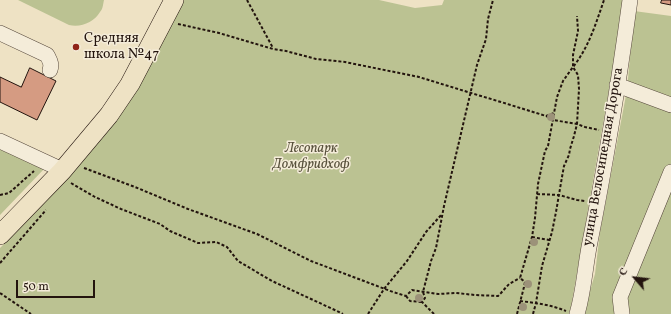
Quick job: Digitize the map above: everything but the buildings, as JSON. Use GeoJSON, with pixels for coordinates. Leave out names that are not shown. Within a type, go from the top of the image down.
{"type":"FeatureCollection","features":[{"type":"Feature","properties":{"kind":"main road"},"geometry":{"type":"LineString","coordinates":[[0,235],[63,173],[109,115],[130,84],[174,0]]}},
{"type":"Feature","properties":{"kind":"street","name":"улица Велосипедная Дорога"},"geometry":{"type":"LineString","coordinates":[[572,313],[580,304],[587,255],[610,132],[630,0]]}},
{"type":"Feature","properties":{"kind":"street"},"geometry":{"type":"LineString","coordinates":[[0,33],[47,55],[51,61],[52,66],[50,70]]}},
{"type":"Feature","properties":{"kind":"street"},"geometry":{"type":"LineString","coordinates":[[617,86],[671,105]]}},
{"type":"Feature","properties":{"kind":"street"},"geometry":{"type":"LineString","coordinates":[[0,141],[63,173]]}},
{"type":"Feature","properties":{"kind":"street"},"geometry":{"type":"LineString","coordinates":[[622,314],[620,297],[671,172]]}},
{"type":"Feature","properties":{"kind":"path"},"geometry":{"type":"LineString","coordinates":[[247,0],[273,49]]}},
{"type":"Feature","properties":{"kind":"path"},"geometry":{"type":"LineString","coordinates":[[422,302],[425,298],[423,292],[436,248],[442,213],[477,66],[486,39],[488,19],[493,0]]}},
{"type":"Feature","properties":{"kind":"path"},"geometry":{"type":"LineString","coordinates":[[406,296],[412,290],[438,294],[456,293],[498,296],[509,284],[520,278],[532,237],[538,184],[545,151],[548,146],[557,97],[563,81],[583,53],[590,39],[604,0]]}},
{"type":"Feature","properties":{"kind":"path"},"geometry":{"type":"LineString","coordinates":[[533,314],[542,266],[552,232],[563,172],[577,124],[579,89],[578,75],[573,67],[573,55],[578,31],[577,16]]}},
{"type":"Feature","properties":{"kind":"path"},"geometry":{"type":"LineString","coordinates":[[178,24],[219,33],[273,49],[316,59],[345,62],[419,77],[546,116],[553,120],[610,132]]}},
{"type":"Feature","properties":{"kind":"path"},"geometry":{"type":"LineString","coordinates":[[546,116],[554,113]]}},
{"type":"Feature","properties":{"kind":"path"},"geometry":{"type":"LineString","coordinates":[[0,195],[9,193],[36,168],[63,173],[95,197],[121,209],[160,224],[170,231],[198,243],[216,242],[227,247],[238,261],[272,281],[343,314]]}},
{"type":"Feature","properties":{"kind":"path"},"geometry":{"type":"LineString","coordinates":[[84,168],[188,209],[257,234],[311,261],[406,296],[410,301],[422,302],[434,314]]}},
{"type":"Feature","properties":{"kind":"path"},"geometry":{"type":"LineString","coordinates":[[537,194],[598,202]]}},
{"type":"Feature","properties":{"kind":"path"},"geometry":{"type":"LineString","coordinates":[[368,314],[384,289],[442,213]]}},
{"type":"Feature","properties":{"kind":"path"},"geometry":{"type":"LineString","coordinates":[[532,237],[549,240]]}},
{"type":"Feature","properties":{"kind":"path"},"geometry":{"type":"LineString","coordinates":[[517,314],[525,282],[520,278]]}},
{"type":"Feature","properties":{"kind":"path"},"geometry":{"type":"LineString","coordinates":[[0,293],[30,314]]}},
{"type":"Feature","properties":{"kind":"path"},"geometry":{"type":"LineString","coordinates":[[520,301],[560,308],[572,313]]}},
{"type":"Feature","properties":{"kind":"green space"},"geometry":{"type":"Polygon","coordinates":[[[18,0],[104,0],[102,9],[94,19],[82,25],[74,26],[18,0]]]}},
{"type":"Feature","properties":{"kind":"green space","name":"Лесопарк Домфридхоф"},"geometry":{"type":"Polygon","coordinates":[[[182,0],[379,0],[415,8],[442,5],[444,0],[623,0],[613,67],[569,314],[0,314],[0,248],[37,211],[106,133],[128,104],[153,61],[182,0]]]}},
{"type":"Feature","properties":{"kind":"green space"},"geometry":{"type":"Polygon","coordinates":[[[634,11],[671,16],[671,314],[583,314],[595,274],[600,232],[627,90],[634,11]]]}},
{"type":"Feature","properties":{"kind":"green space"},"geometry":{"type":"Polygon","coordinates":[[[0,149],[44,169],[0,215],[0,149]]]}},
{"type":"Feature","properties":{"kind":"place","name":"Средняя школа №47"},"geometry":{"type":"Point","coordinates":[76,47]}}]}
